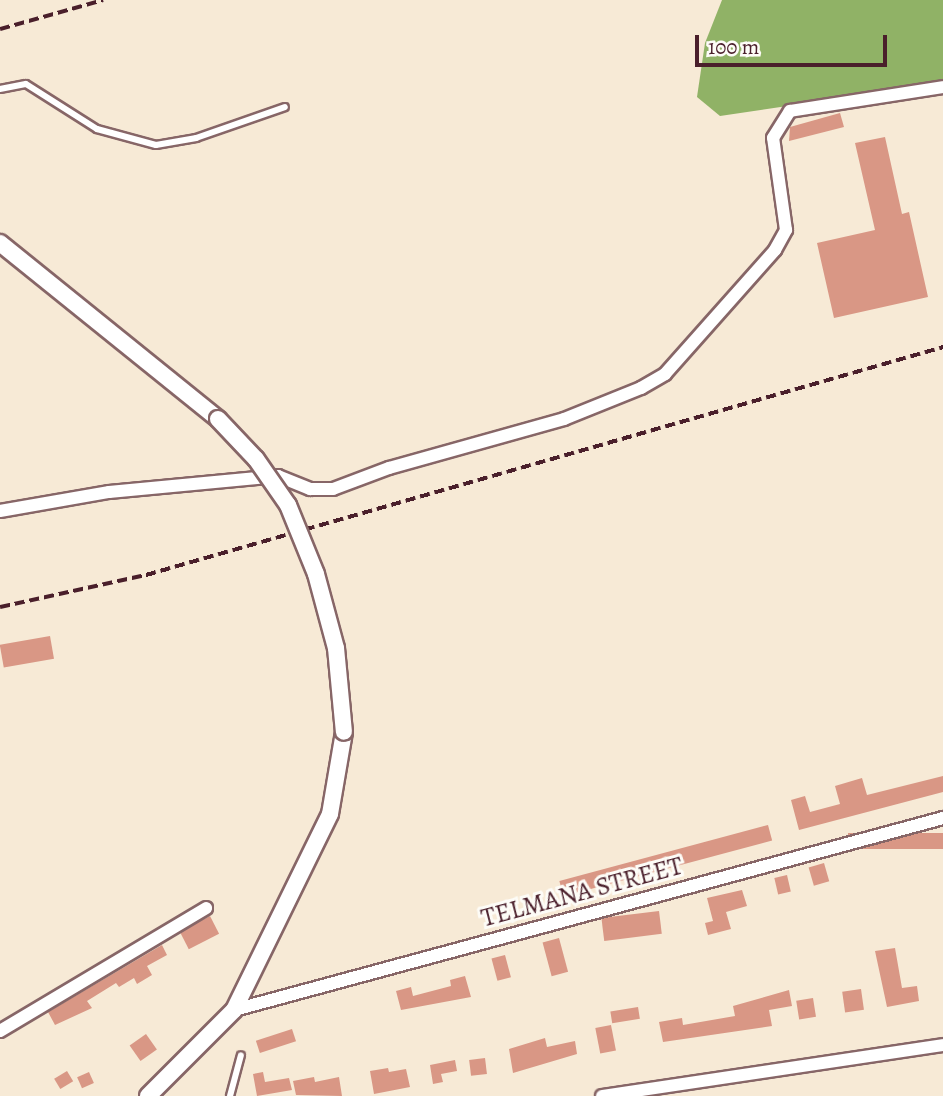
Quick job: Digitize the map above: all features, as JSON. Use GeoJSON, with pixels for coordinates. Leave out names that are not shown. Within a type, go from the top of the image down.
{"type":"FeatureCollection","features":[{"type":"Feature","properties":{"kind":"street"},"geometry":{"type":"LineString","coordinates":[[0,511],[108,492],[278,476],[310,489],[333,489],[389,468],[564,419],[641,388],[665,374],[775,250],[786,230],[774,138],[790,111],[943,87]]}},
{"type":"Feature","properties":{"kind":"street"},"geometry":{"type":"LineString","coordinates":[[0,243],[218,419],[256,459],[288,505],[316,574],[336,648],[344,732],[330,814],[234,1010],[148,1096]]}},
{"type":"Feature","properties":{"kind":"street","name":"TELMANA STREET"},"geometry":{"type":"LineString","coordinates":[[234,1010],[943,818]]}},
{"type":"Feature","properties":{"kind":"street"},"geometry":{"type":"LineString","coordinates":[[0,1031],[206,908]]}},
{"type":"Feature","properties":{"kind":"street"},"geometry":{"type":"LineString","coordinates":[[602,1096],[943,1045]]}},
{"type":"Feature","properties":{"kind":"lane"},"geometry":{"type":"LineString","coordinates":[[0,89],[26,84],[97,129],[156,145],[196,138],[285,107]]}},
{"type":"Feature","properties":{"kind":"lane"},"geometry":{"type":"LineString","coordinates":[[230,1096],[241,1055]]}},
{"type":"Feature","properties":{"kind":"green space"},"geometry":{"type":"Polygon","coordinates":[[[722,0],[943,0],[943,83],[720,116],[697,97],[705,43],[722,0]]]}},
{"type":"Feature","properties":{"kind":"building"},"geometry":{"type":"Polygon","coordinates":[[[840,113],[844,127],[789,141],[790,127],[840,113]]]}},
{"type":"Feature","properties":{"kind":"building"},"geometry":{"type":"Polygon","coordinates":[[[885,137],[902,214],[909,212],[928,297],[834,318],[817,243],[875,230],[855,143],[885,137]]]}},
{"type":"Feature","properties":{"kind":"building"},"geometry":{"type":"Polygon","coordinates":[[[50,636],[54,659],[4,668],[0,645],[50,636]]]}},
{"type":"Feature","properties":{"kind":"building"},"geometry":{"type":"Polygon","coordinates":[[[943,776],[943,792],[799,830],[791,800],[805,796],[810,812],[840,804],[835,786],[862,778],[867,795],[943,776]]]}},
{"type":"Feature","properties":{"kind":"building"},"geometry":{"type":"Polygon","coordinates":[[[768,825],[772,840],[564,896],[559,881],[768,825]]]}},
{"type":"Feature","properties":{"kind":"building"},"geometry":{"type":"Polygon","coordinates":[[[848,833],[943,833],[943,849],[848,849],[848,833]]]}},
{"type":"Feature","properties":{"kind":"building"},"geometry":{"type":"Polygon","coordinates":[[[824,863],[829,881],[814,886],[809,867],[824,863]]]}},
{"type":"Feature","properties":{"kind":"building"},"geometry":{"type":"Polygon","coordinates":[[[787,875],[791,892],[778,894],[774,878],[787,875]]]}},
{"type":"Feature","properties":{"kind":"building"},"geometry":{"type":"Polygon","coordinates":[[[742,890],[747,906],[726,912],[731,929],[708,935],[705,923],[713,921],[707,898],[742,890]]]}},
{"type":"Feature","properties":{"kind":"building"},"geometry":{"type":"Polygon","coordinates":[[[659,911],[662,934],[604,941],[601,918],[659,911]]]}},
{"type":"Feature","properties":{"kind":"building"},"geometry":{"type":"Polygon","coordinates":[[[210,916],[219,934],[189,949],[180,931],[210,916]]]}},
{"type":"Feature","properties":{"kind":"building"},"geometry":{"type":"Polygon","coordinates":[[[559,938],[568,972],[552,976],[543,942],[559,938]]]}},
{"type":"Feature","properties":{"kind":"building"},"geometry":{"type":"Polygon","coordinates":[[[162,945],[167,955],[147,966],[152,975],[137,984],[134,978],[119,987],[116,983],[87,1001],[92,1008],[55,1025],[48,1012],[162,945]]]}},
{"type":"Feature","properties":{"kind":"building"},"geometry":{"type":"Polygon","coordinates":[[[895,948],[902,988],[917,986],[919,1001],[887,1007],[875,951],[895,948]]]}},
{"type":"Feature","properties":{"kind":"building"},"geometry":{"type":"Polygon","coordinates":[[[505,955],[511,977],[497,981],[491,959],[505,955]]]}},
{"type":"Feature","properties":{"kind":"building"},"geometry":{"type":"Polygon","coordinates":[[[465,976],[471,997],[401,1010],[396,991],[411,987],[413,996],[451,986],[450,980],[465,976]]]}},
{"type":"Feature","properties":{"kind":"building"},"geometry":{"type":"Polygon","coordinates":[[[861,989],[864,1010],[845,1012],[842,992],[861,989]]]}},
{"type":"Feature","properties":{"kind":"building"},"geometry":{"type":"Polygon","coordinates":[[[789,990],[792,1006],[769,1010],[772,1026],[663,1042],[659,1022],[682,1018],[683,1025],[735,1016],[733,1006],[789,990]]]}},
{"type":"Feature","properties":{"kind":"building"},"geometry":{"type":"Polygon","coordinates":[[[813,998],[816,1017],[799,1019],[796,1001],[813,998]]]}},
{"type":"Feature","properties":{"kind":"building"},"geometry":{"type":"Polygon","coordinates":[[[638,1007],[640,1019],[612,1023],[610,1011],[638,1007]]]}},
{"type":"Feature","properties":{"kind":"building"},"geometry":{"type":"Polygon","coordinates":[[[611,1025],[616,1051],[600,1054],[595,1028],[611,1025]]]}},
{"type":"Feature","properties":{"kind":"building"},"geometry":{"type":"Polygon","coordinates":[[[292,1029],[296,1041],[260,1053],[256,1041],[292,1029]]]}},
{"type":"Feature","properties":{"kind":"building"},"geometry":{"type":"Polygon","coordinates":[[[146,1034],[157,1050],[141,1061],[130,1045],[146,1034]]]}},
{"type":"Feature","properties":{"kind":"building"},"geometry":{"type":"Polygon","coordinates":[[[545,1038],[547,1047],[575,1041],[577,1054],[513,1073],[509,1049],[545,1038]]]}},
{"type":"Feature","properties":{"kind":"building"},"geometry":{"type":"Polygon","coordinates":[[[485,1058],[487,1074],[471,1076],[469,1060],[485,1058]]]}},
{"type":"Feature","properties":{"kind":"building"},"geometry":{"type":"Polygon","coordinates":[[[455,1060],[457,1071],[441,1074],[443,1082],[433,1084],[430,1065],[455,1060]]]}},
{"type":"Feature","properties":{"kind":"building"},"geometry":{"type":"Polygon","coordinates":[[[388,1068],[389,1072],[406,1069],[410,1087],[374,1094],[370,1071],[388,1068]]]}},
{"type":"Feature","properties":{"kind":"building"},"geometry":{"type":"Polygon","coordinates":[[[67,1071],[73,1081],[60,1089],[54,1079],[67,1071]]]}},
{"type":"Feature","properties":{"kind":"building"},"geometry":{"type":"Polygon","coordinates":[[[89,1072],[94,1083],[82,1088],[77,1077],[89,1072]]]}},
{"type":"Feature","properties":{"kind":"building"},"geometry":{"type":"Polygon","coordinates":[[[263,1072],[265,1082],[289,1078],[292,1090],[257,1096],[253,1074],[263,1072]]]}},
{"type":"Feature","properties":{"kind":"building"},"geometry":{"type":"Polygon","coordinates":[[[314,1077],[315,1082],[339,1077],[342,1096],[296,1095],[293,1081],[314,1077]]]}},
{"type":"Feature","properties":{"kind":"railway"},"geometry":{"type":"LineString","coordinates":[[0,29],[103,0]]}},
{"type":"Feature","properties":{"kind":"railway"},"geometry":{"type":"LineString","coordinates":[[0,607],[146,575],[943,347]]}}]}
